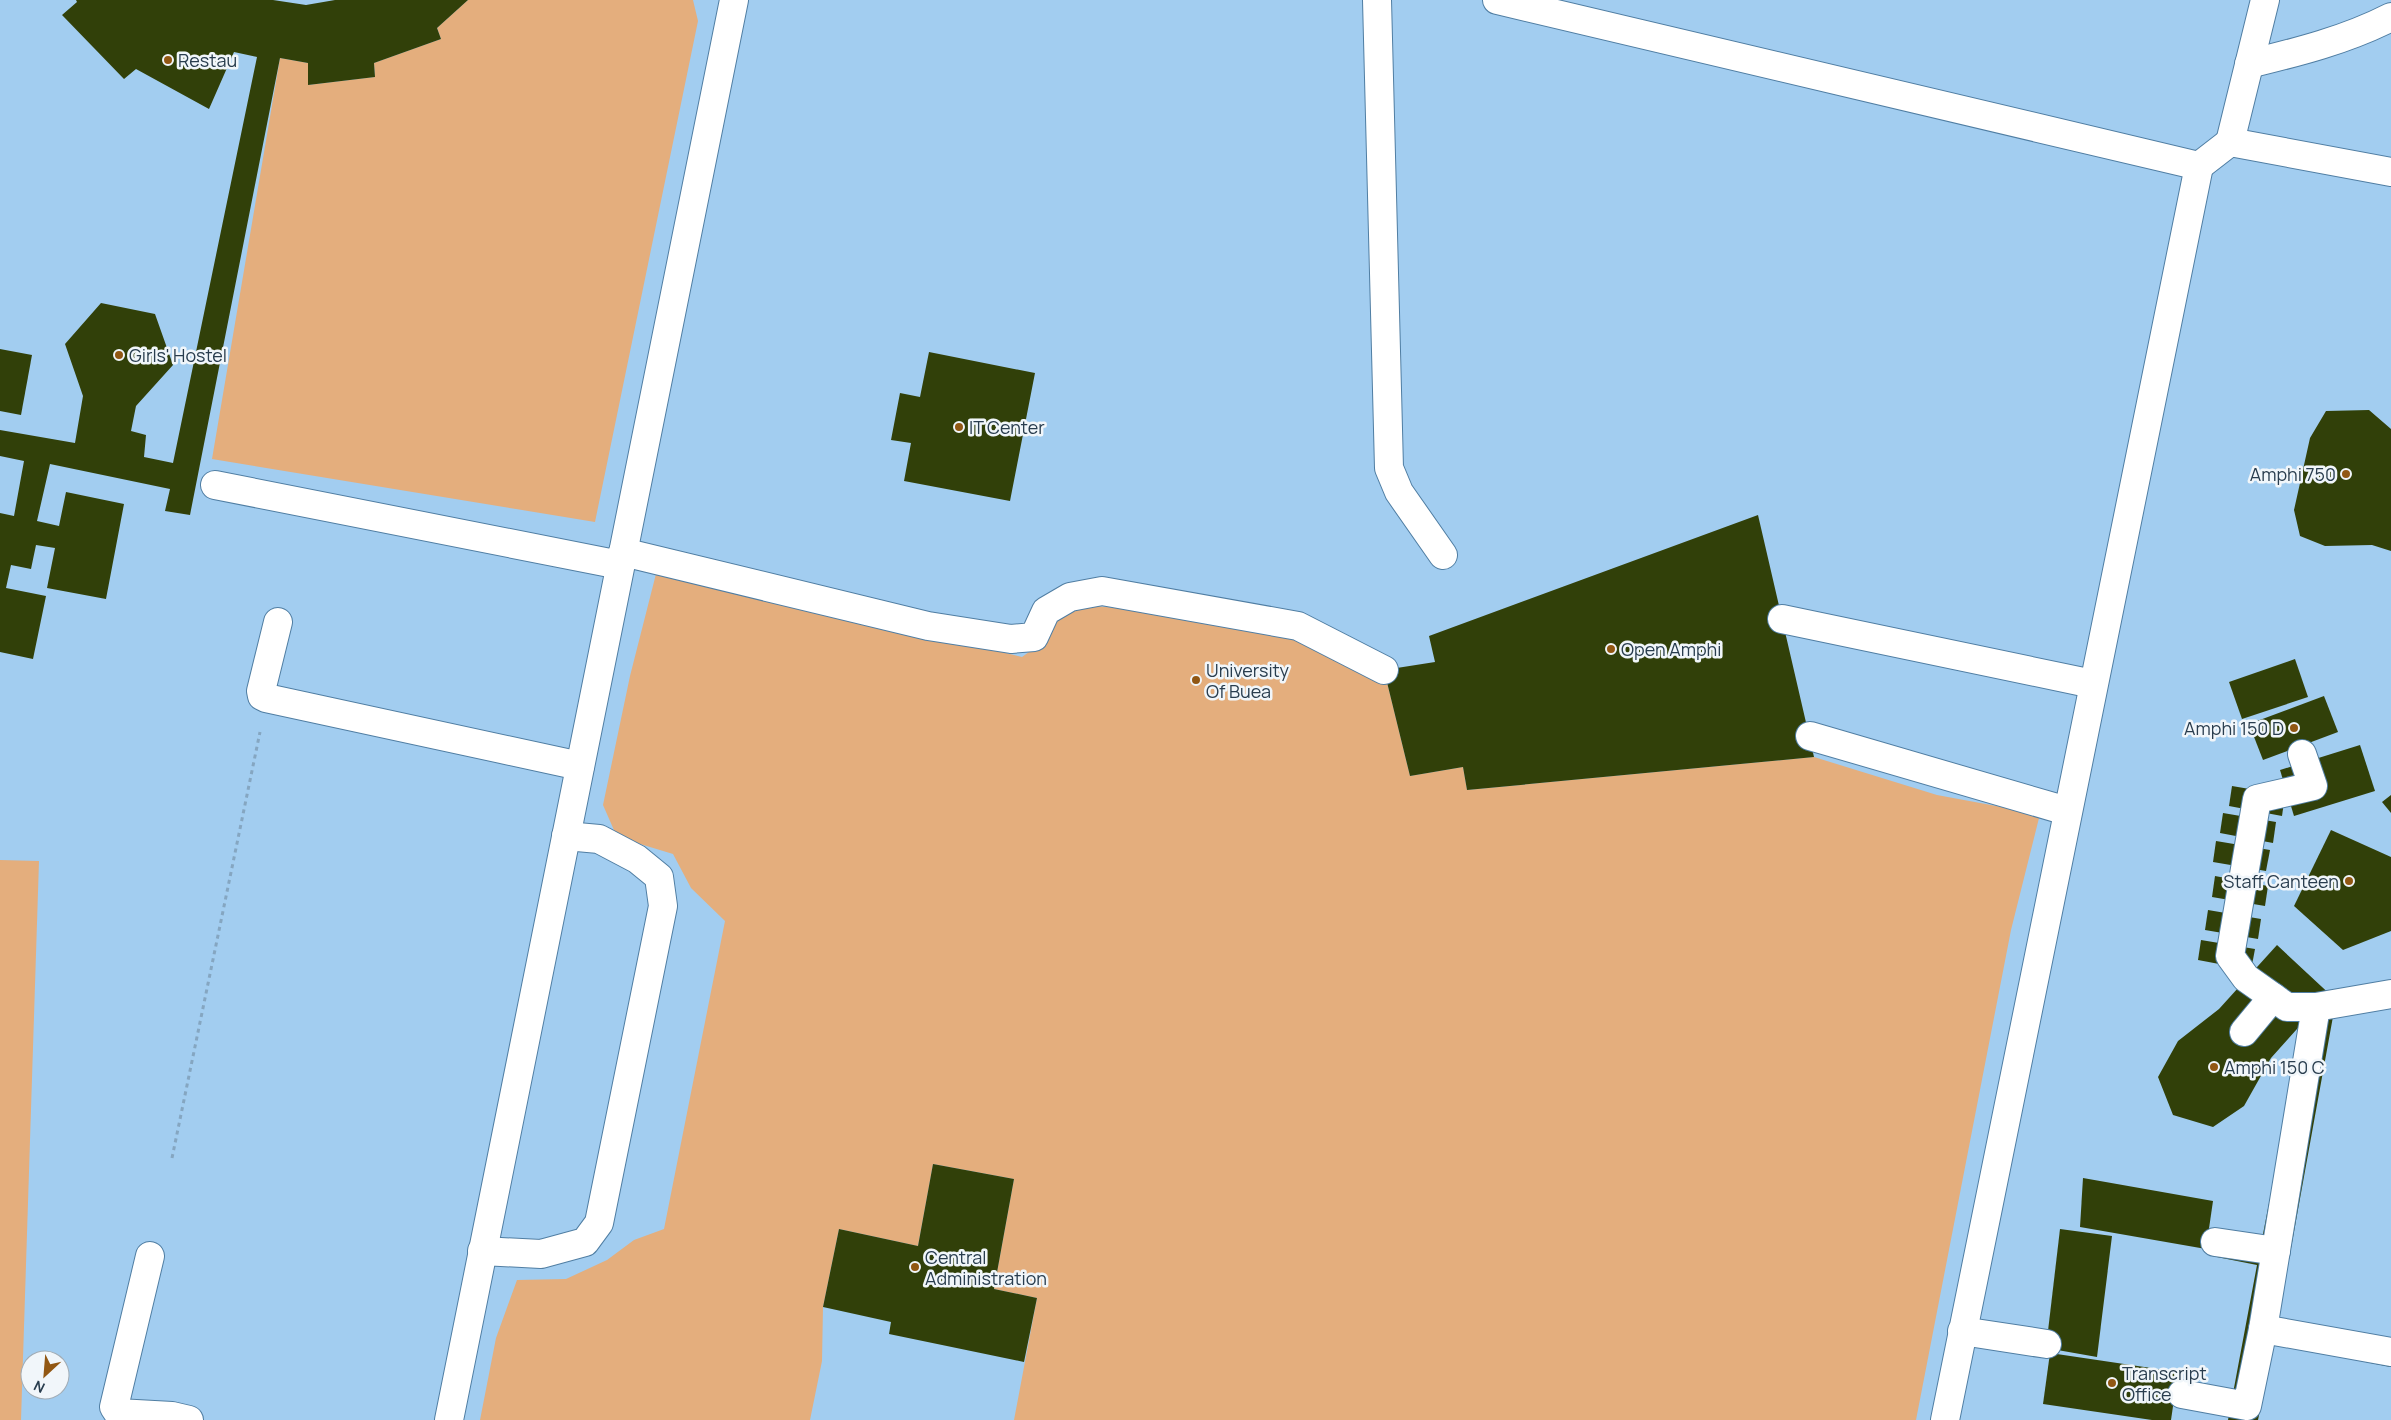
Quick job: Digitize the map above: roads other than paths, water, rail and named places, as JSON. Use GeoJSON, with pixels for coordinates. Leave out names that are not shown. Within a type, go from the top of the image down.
{"type":"FeatureCollection","features":[{"type":"Feature","properties":{"kind":"lane"},"geometry":{"type":"LineString","coordinates":[[449,1420],[734,0]]}},
{"type":"Feature","properties":{"kind":"lane"},"geometry":{"type":"LineString","coordinates":[[1377,0],[1389,468],[1399,492],[1443,555]]}},
{"type":"Feature","properties":{"kind":"lane"},"geometry":{"type":"LineString","coordinates":[[1497,0],[2198,166]]}},
{"type":"Feature","properties":{"kind":"lane"},"geometry":{"type":"LineString","coordinates":[[1945,1420],[2198,166],[2230,142],[2265,0]]}},
{"type":"Feature","properties":{"kind":"lane"},"geometry":{"type":"LineString","coordinates":[[2249,64],[2320,46],[2368,29],[2391,18]]}},
{"type":"Feature","properties":{"kind":"lane"},"geometry":{"type":"LineString","coordinates":[[2230,142],[2391,172]]}},
{"type":"Feature","properties":{"kind":"lane"},"geometry":{"type":"LineString","coordinates":[[215,485],[622,559],[928,626],[1011,639],[1034,637],[1046,611],[1070,597],[1102,592],[1298,626],[1384,670]]}},
{"type":"Feature","properties":{"kind":"lane"},"geometry":{"type":"LineString","coordinates":[[1782,619],[2093,684]]}},
{"type":"Feature","properties":{"kind":"lane"},"geometry":{"type":"LineString","coordinates":[[278,622],[261,691],[262,696],[266,698],[580,766]]}},
{"type":"Feature","properties":{"kind":"lane"},"geometry":{"type":"LineString","coordinates":[[1810,736],[2067,811]]}},
{"type":"Feature","properties":{"kind":"lane"},"geometry":{"type":"LineString","coordinates":[[2302,754],[2313,786],[2257,799],[2230,956],[2246,978],[2287,1007],[2316,1007],[2391,994]]}},
{"type":"Feature","properties":{"kind":"lane"},"geometry":{"type":"LineString","coordinates":[[482,1251],[541,1254],[585,1242],[599,1223],[603,1204],[663,906],[659,877],[636,859],[599,839],[566,836]]}},
{"type":"Feature","properties":{"kind":"lane"},"geometry":{"type":"LineString","coordinates":[[2244,1032],[2273,997]]}},
{"type":"Feature","properties":{"kind":"lane"},"geometry":{"type":"LineString","coordinates":[[2182,1394],[2245,1413],[2263,1329],[2316,1007]]}},
{"type":"Feature","properties":{"kind":"lane"},"geometry":{"type":"LineString","coordinates":[[2215,1242],[2276,1251]]}},
{"type":"Feature","properties":{"kind":"lane"},"geometry":{"type":"LineString","coordinates":[[150,1256],[114,1407],[118,1413],[172,1416],[189,1420]]}},
{"type":"Feature","properties":{"kind":"lane"},"geometry":{"type":"LineString","coordinates":[[2263,1329],[2391,1352]]}},
{"type":"Feature","properties":{"kind":"lane"},"geometry":{"type":"LineString","coordinates":[[1962,1331],[2047,1344]]}},
{"type":"Feature","properties":{"kind":"place","name":"Restau"},"geometry":{"type":"Point","coordinates":[168,60]}},
{"type":"Feature","properties":{"kind":"place","name":"Girls' Hostel"},"geometry":{"type":"Point","coordinates":[119,355]}},
{"type":"Feature","properties":{"kind":"place","name":"IT Center"},"geometry":{"type":"Point","coordinates":[959,427]}},
{"type":"Feature","properties":{"kind":"place","name":"Amphi 750"},"geometry":{"type":"Point","coordinates":[2346,474]}},
{"type":"Feature","properties":{"kind":"place","name":"Open Amphi"},"geometry":{"type":"Point","coordinates":[1611,649]}},
{"type":"Feature","properties":{"kind":"place","name":"University Of Buea"},"geometry":{"type":"Point","coordinates":[1196,680]}},
{"type":"Feature","properties":{"kind":"place","name":"Amphi 150 D"},"geometry":{"type":"Point","coordinates":[2294,728]}},
{"type":"Feature","properties":{"kind":"place","name":"Staff Canteen"},"geometry":{"type":"Point","coordinates":[2349,881]}},
{"type":"Feature","properties":{"kind":"place","name":"Amphi 150 C"},"geometry":{"type":"Point","coordinates":[2214,1067]}},
{"type":"Feature","properties":{"kind":"place","name":"Central Administration"},"geometry":{"type":"Point","coordinates":[915,1267]}},
{"type":"Feature","properties":{"kind":"place","name":"Transcript Office"},"geometry":{"type":"Point","coordinates":[2112,1383]}}]}
